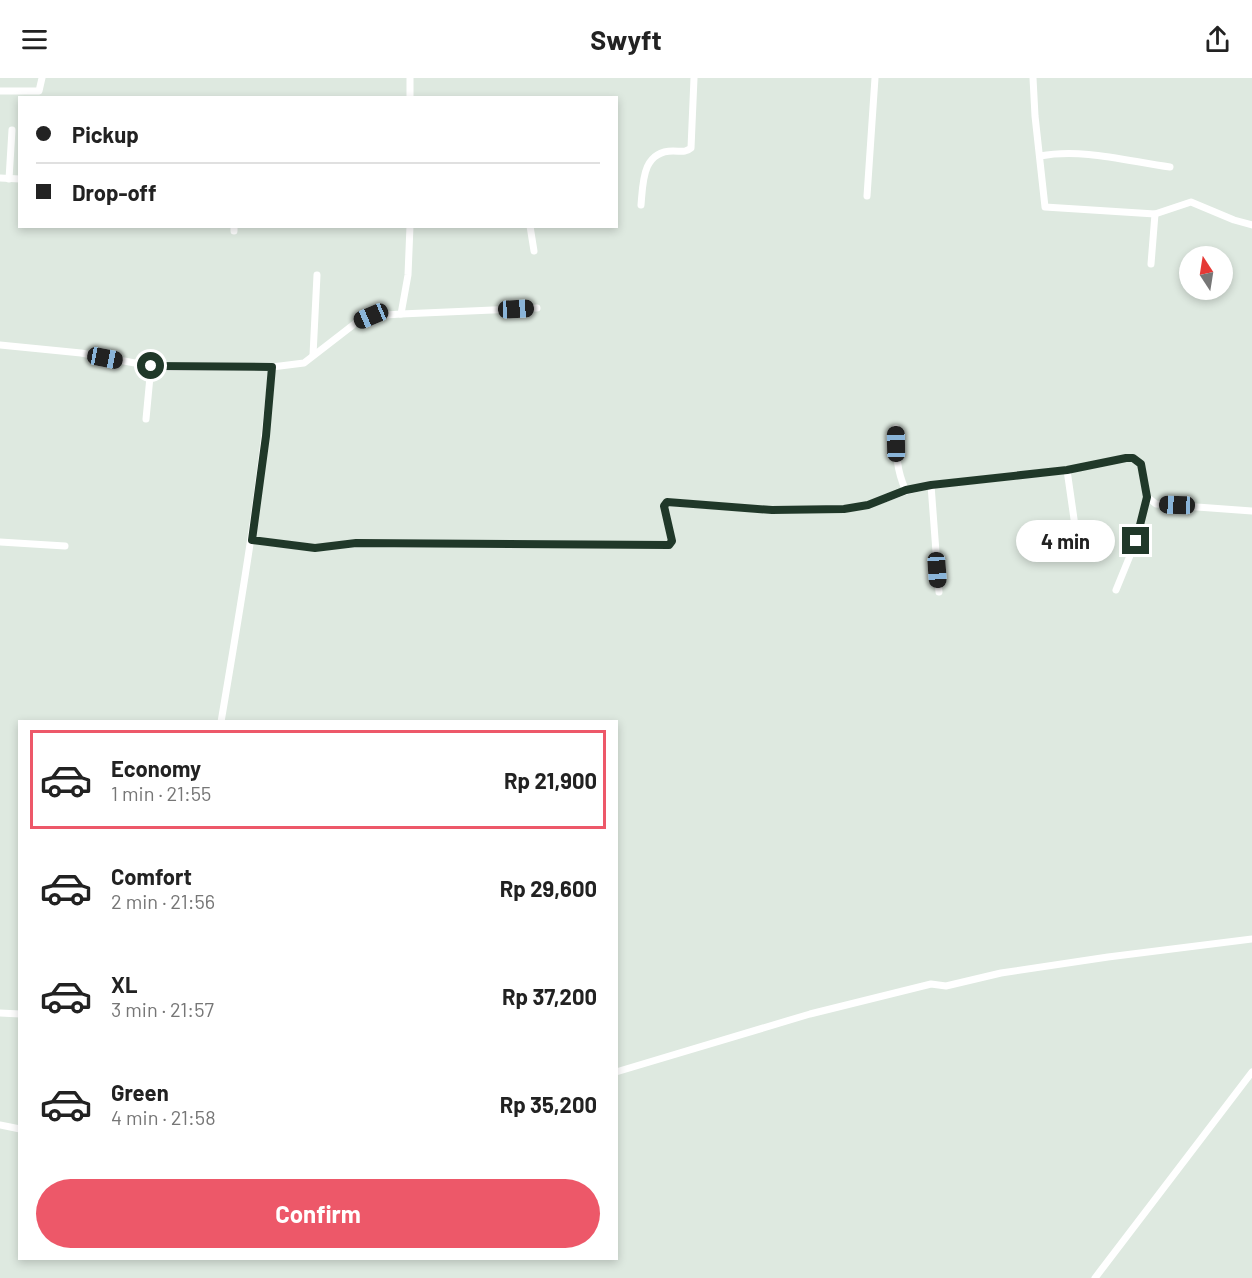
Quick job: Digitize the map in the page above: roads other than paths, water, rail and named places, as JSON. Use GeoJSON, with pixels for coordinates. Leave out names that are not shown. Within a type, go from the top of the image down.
{"type":"FeatureCollection","features":[{"type":"Feature","properties":{"kind":"street"},"geometry":{"type":"LineString","coordinates":[[0,91],[39,91],[42,78]]}},
{"type":"Feature","properties":{"kind":"street"},"geometry":{"type":"LineString","coordinates":[[410,78],[410,96]]}},
{"type":"Feature","properties":{"kind":"street"},"geometry":{"type":"LineString","coordinates":[[641,205],[643,176],[648,164],[665,152],[684,152],[691,148],[694,78]]}},
{"type":"Feature","properties":{"kind":"street"},"geometry":{"type":"LineString","coordinates":[[867,196],[875,78]]}},
{"type":"Feature","properties":{"kind":"street"},"geometry":{"type":"LineString","coordinates":[[1033,78],[1045,207],[1155,214],[1191,202],[1252,225]]}},
{"type":"Feature","properties":{"kind":"street"},"geometry":{"type":"LineString","coordinates":[[9,179],[12,130]]}},
{"type":"Feature","properties":{"kind":"street"},"geometry":{"type":"LineString","coordinates":[[1040,156],[1075,153],[1170,167]]}},
{"type":"Feature","properties":{"kind":"street"},"geometry":{"type":"LineString","coordinates":[[0,178],[18,180]]}},
{"type":"Feature","properties":{"kind":"street"},"geometry":{"type":"LineString","coordinates":[[1151,264],[1155,214]]}},
{"type":"Feature","properties":{"kind":"street"},"geometry":{"type":"LineString","coordinates":[[400,314],[408,275],[410,228]]}},
{"type":"Feature","properties":{"kind":"street"},"geometry":{"type":"LineString","coordinates":[[530,228],[534,251]]}},
{"type":"Feature","properties":{"kind":"street"},"geometry":{"type":"LineString","coordinates":[[313,355],[317,275]]}},
{"type":"Feature","properties":{"kind":"street"},"geometry":{"type":"LineString","coordinates":[[0,345],[81,353],[151,366],[272,367],[304,363],[357,322],[371,316],[537,308]]}},
{"type":"Feature","properties":{"kind":"street"},"geometry":{"type":"LineString","coordinates":[[146,419],[151,366]]}},
{"type":"Feature","properties":{"kind":"street"},"geometry":{"type":"LineString","coordinates":[[221,720],[252,540],[266,436],[272,367]]}},
{"type":"Feature","properties":{"kind":"street"},"geometry":{"type":"LineString","coordinates":[[896,428],[896,459],[900,478],[906,490]]}},
{"type":"Feature","properties":{"kind":"street"},"geometry":{"type":"LineString","coordinates":[[252,540],[315,548],[356,543],[669,545],[672,541],[664,506],[667,502],[772,510],[844,509],[868,505],[906,490],[931,485],[1067,470],[1133,458],[1141,464],[1147,497],[1136,541],[1116,590]]}},
{"type":"Feature","properties":{"kind":"street"},"geometry":{"type":"LineString","coordinates":[[1067,470],[1077,540]]}},
{"type":"Feature","properties":{"kind":"street"},"geometry":{"type":"LineString","coordinates":[[931,485],[939,592]]}},
{"type":"Feature","properties":{"kind":"street"},"geometry":{"type":"LineString","coordinates":[[1147,497],[1156,504],[1252,511]]}},
{"type":"Feature","properties":{"kind":"street"},"geometry":{"type":"LineString","coordinates":[[0,542],[65,546]]}},
{"type":"Feature","properties":{"kind":"street"},"geometry":{"type":"LineString","coordinates":[[618,1071],[810,1014],[931,984],[946,986],[1001,974],[1108,957],[1252,939]]}},
{"type":"Feature","properties":{"kind":"street"},"geometry":{"type":"LineString","coordinates":[[0,1013],[18,1014]]}},
{"type":"Feature","properties":{"kind":"street"},"geometry":{"type":"LineString","coordinates":[[1095,1278],[1252,1072]]}},
{"type":"Feature","properties":{"kind":"street"},"geometry":{"type":"LineString","coordinates":[[0,1125],[18,1129]]}}]}
